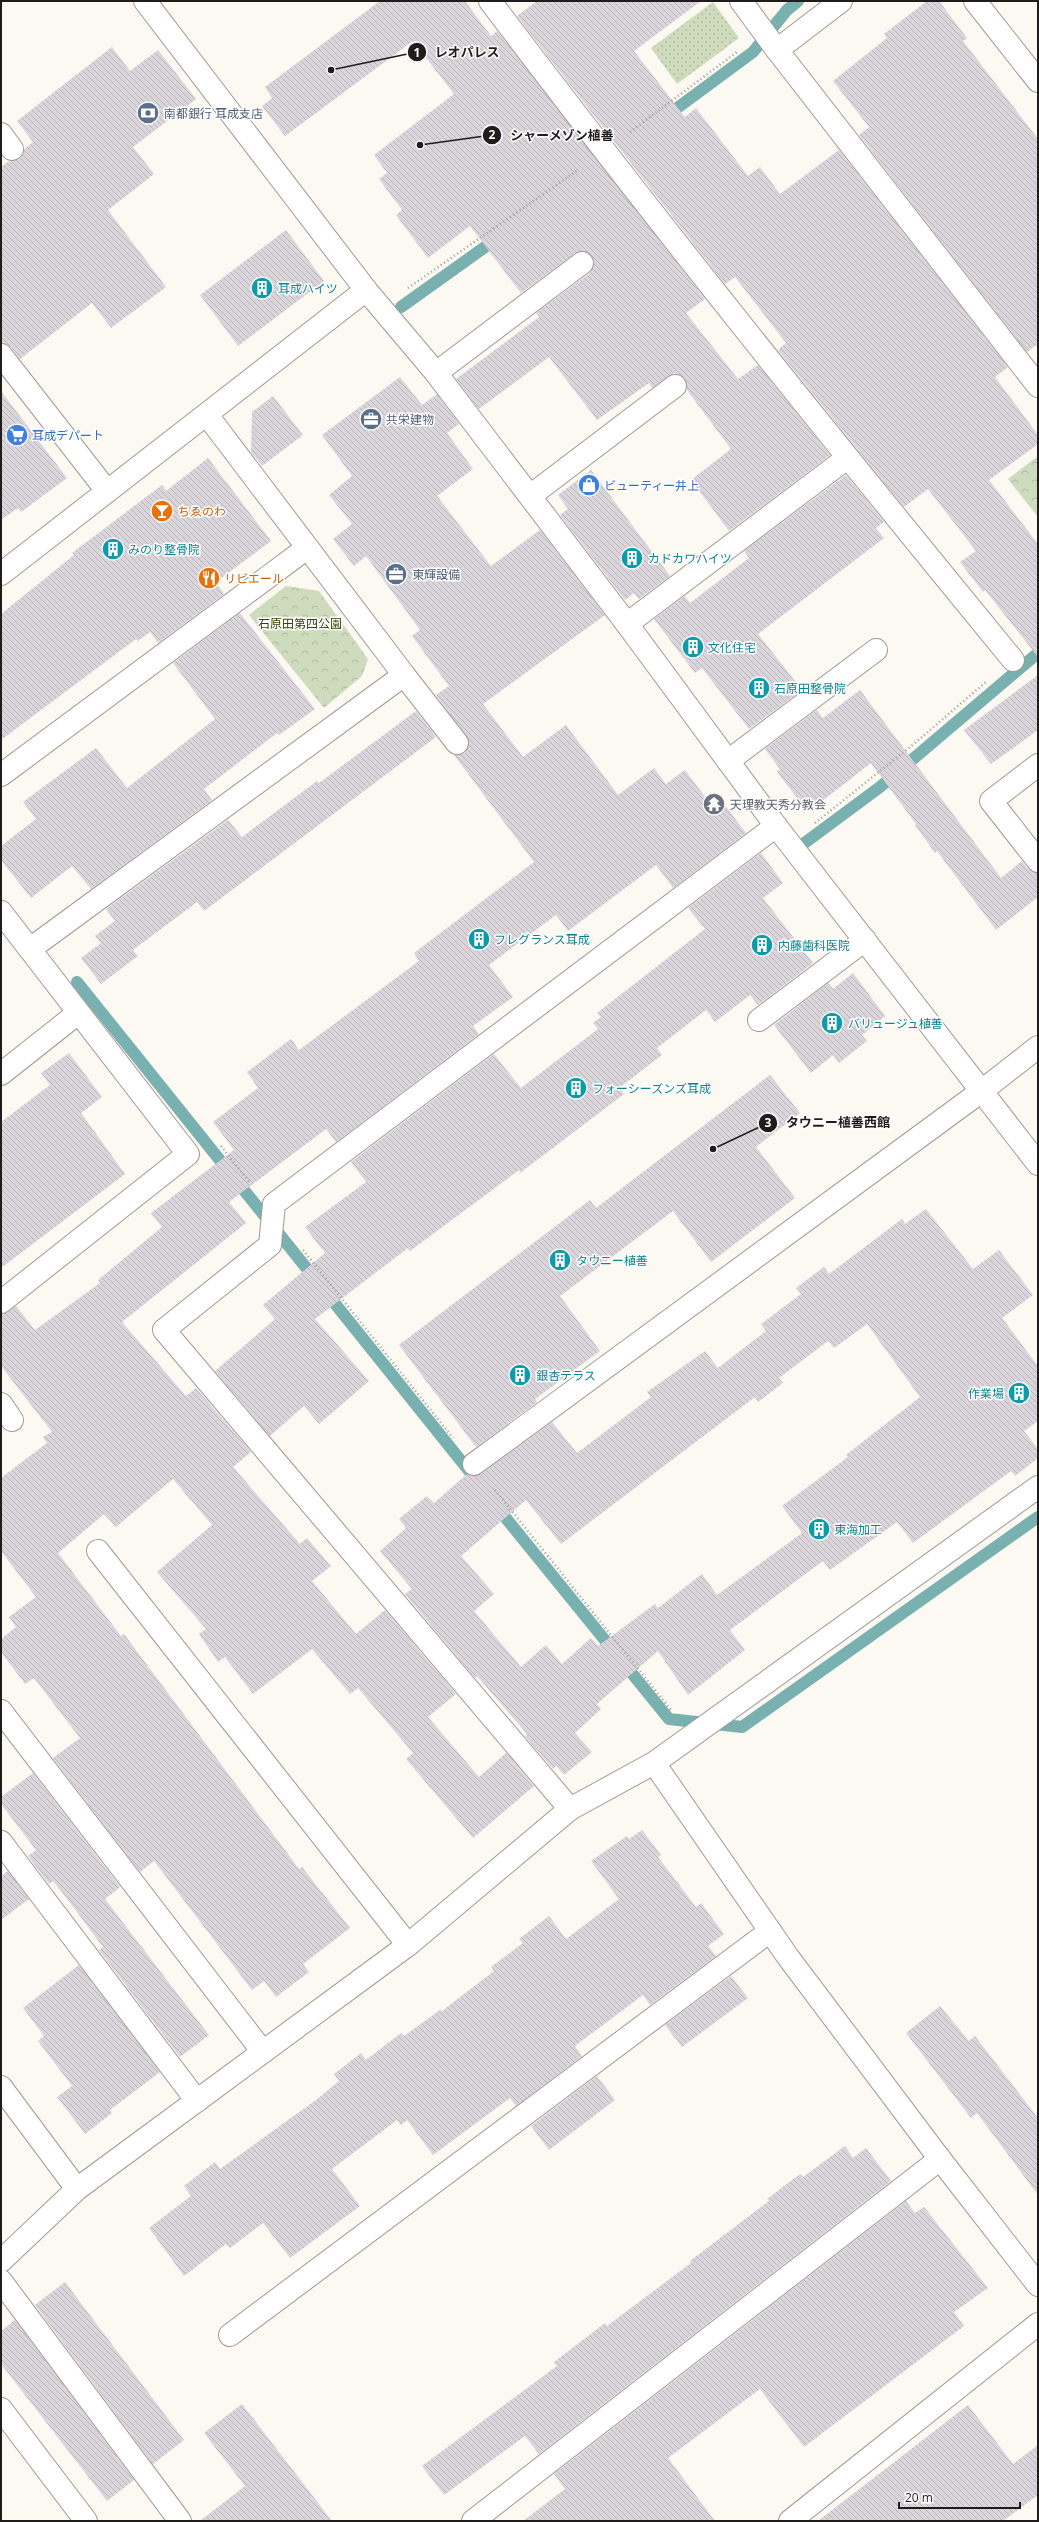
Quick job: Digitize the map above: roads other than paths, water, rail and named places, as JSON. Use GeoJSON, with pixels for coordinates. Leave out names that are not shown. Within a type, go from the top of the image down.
{"type":"FeatureCollection","features":[{"type":"Feature","properties":{"kind":"street"},"geometry":{"type":"LineString","coordinates":[[145,1],[366,290],[436,373],[627,624],[776,826],[983,1090],[1038,1164]]}},
{"type":"Feature","properties":{"kind":"street"},"geometry":{"type":"LineString","coordinates":[[490,1],[604,152],[847,458],[1013,660]]}},
{"type":"Feature","properties":{"kind":"street"},"geometry":{"type":"LineString","coordinates":[[741,1],[777,50],[1038,386]]}},
{"type":"Feature","properties":{"kind":"street"},"geometry":{"type":"LineString","coordinates":[[777,50],[841,1]]}},
{"type":"Feature","properties":{"kind":"street"},"geometry":{"type":"LineString","coordinates":[[975,1],[1038,80]]}},
{"type":"Feature","properties":{"kind":"street"},"geometry":{"type":"LineString","coordinates":[[436,373],[582,263]]}},
{"type":"Feature","properties":{"kind":"street"},"geometry":{"type":"LineString","coordinates":[[1,574],[366,290]]}},
{"type":"Feature","properties":{"kind":"street"},"geometry":{"type":"LineString","coordinates":[[1,355],[107,491]]}},
{"type":"Feature","properties":{"kind":"street"},"geometry":{"type":"LineString","coordinates":[[530,496],[675,386]]}},
{"type":"Feature","properties":{"kind":"street"},"geometry":{"type":"LineString","coordinates":[[207,415],[306,548],[457,743]]}},
{"type":"Feature","properties":{"kind":"street"},"geometry":{"type":"LineString","coordinates":[[627,624],[847,458]]}},
{"type":"Feature","properties":{"kind":"street"},"geometry":{"type":"LineString","coordinates":[[1,775],[306,548]]}},
{"type":"Feature","properties":{"kind":"street"},"geometry":{"type":"LineString","coordinates":[[728,761],[876,650]]}},
{"type":"Feature","properties":{"kind":"street"},"geometry":{"type":"LineString","coordinates":[[30,949],[404,675]]}},
{"type":"Feature","properties":{"kind":"street"},"geometry":{"type":"LineString","coordinates":[[1038,765],[991,801],[1038,861]]}},
{"type":"Feature","properties":{"kind":"street"},"geometry":{"type":"LineString","coordinates":[[570,1809],[164,1330],[270,1245],[274,1204],[776,826]]}},
{"type":"Feature","properties":{"kind":"street"},"geometry":{"type":"LineString","coordinates":[[1,912],[188,1154],[1,1302]]}},
{"type":"Feature","properties":{"kind":"street"},"geometry":{"type":"LineString","coordinates":[[759,1020],[865,940]]}},
{"type":"Feature","properties":{"kind":"street"},"geometry":{"type":"LineString","coordinates":[[1,1074],[78,1013]]}},
{"type":"Feature","properties":{"kind":"street"},"geometry":{"type":"LineString","coordinates":[[474,1464],[983,1090],[1038,1047]]}},
{"type":"Feature","properties":{"kind":"street"},"geometry":{"type":"LineString","coordinates":[[1,2261],[77,2189],[408,1944],[570,1809],[654,1763],[1038,1487]]}},
{"type":"Feature","properties":{"kind":"street"},"geometry":{"type":"LineString","coordinates":[[98,1551],[408,1944]]}},
{"type":"Feature","properties":{"kind":"street"},"geometry":{"type":"LineString","coordinates":[[1,1711],[263,2052]]}},
{"type":"Feature","properties":{"kind":"street"},"geometry":{"type":"LineString","coordinates":[[654,1763],[770,1931],[940,2159],[1038,2285]]}},
{"type":"Feature","properties":{"kind":"street"},"geometry":{"type":"LineString","coordinates":[[1,1842],[197,2101]]}},
{"type":"Feature","properties":{"kind":"street"},"geometry":{"type":"LineString","coordinates":[[230,2335],[770,1931]]}},
{"type":"Feature","properties":{"kind":"street"},"geometry":{"type":"LineString","coordinates":[[1,2087],[77,2189]]}},
{"type":"Feature","properties":{"kind":"street"},"geometry":{"type":"LineString","coordinates":[[473,2521],[940,2159]]}},
{"type":"Feature","properties":{"kind":"street"},"geometry":{"type":"LineString","coordinates":[[1,2282],[180,2521]]}},
{"type":"Feature","properties":{"kind":"street"},"geometry":{"type":"LineString","coordinates":[[790,2521],[1038,2324]]}},
{"type":"Feature","properties":{"kind":"street"},"geometry":{"type":"LineString","coordinates":[[1,2409],[86,2521]]}},
{"type":"Feature","properties":{"kind":"waterway"},"geometry":{"type":"LineString","coordinates":[[665,117],[753,52],[787,10],[798,1]]}},
{"type":"Feature","properties":{"kind":"waterway"},"geometry":{"type":"LineString","coordinates":[[401,307],[499,237]]}},
{"type":"Feature","properties":{"kind":"waterway"},"geometry":{"type":"LineString","coordinates":[[791,853],[880,787],[1038,653]]}},
{"type":"Feature","properties":{"kind":"waterway"},"geometry":{"type":"LineString","coordinates":[[77,982],[474,1477]]}},
{"type":"Feature","properties":{"kind":"waterway"},"geometry":{"type":"LineString","coordinates":[[496,1506],[669,1719],[742,1727],[1038,1517]]}},
{"type":"Feature","properties":{"kind":"place","name":"レオパレス"},"geometry":{"type":"Point","coordinates":[331,70]}},
{"type":"Feature","properties":{"kind":"place","name":"南都銀行 耳成支店"},"geometry":{"type":"Point","coordinates":[148,113]}},
{"type":"Feature","properties":{"kind":"place","name":"シャーメゾン植善"},"geometry":{"type":"Point","coordinates":[420,145]}},
{"type":"Feature","properties":{"kind":"place","name":"耳成ハイツ"},"geometry":{"type":"Point","coordinates":[262,288]}},
{"type":"Feature","properties":{"kind":"place","name":"共栄建物"},"geometry":{"type":"Point","coordinates":[371,419]}},
{"type":"Feature","properties":{"kind":"place","name":"耳成デパート"},"geometry":{"type":"Point","coordinates":[17,435]}},
{"type":"Feature","properties":{"kind":"place","name":"ビューティー井上"},"geometry":{"type":"Point","coordinates":[589,485]}},
{"type":"Feature","properties":{"kind":"place","name":"ちゑのわ"},"geometry":{"type":"Point","coordinates":[162,511]}},
{"type":"Feature","properties":{"kind":"place","name":"みのり整骨院"},"geometry":{"type":"Point","coordinates":[113,549]}},
{"type":"Feature","properties":{"kind":"place","name":"カドカワハイツ"},"geometry":{"type":"Point","coordinates":[632,558]}},
{"type":"Feature","properties":{"kind":"place","name":"東輝設備"},"geometry":{"type":"Point","coordinates":[396,574]}},
{"type":"Feature","properties":{"kind":"place","name":"リビエール"},"geometry":{"type":"Point","coordinates":[209,578]}},
{"type":"Feature","properties":{"kind":"place","name":"文化住宅"},"geometry":{"type":"Point","coordinates":[693,647]}},
{"type":"Feature","properties":{"kind":"place","name":"石原田整骨院"},"geometry":{"type":"Point","coordinates":[759,688]}},
{"type":"Feature","properties":{"kind":"place","name":"天理教天秀分教会"},"geometry":{"type":"Point","coordinates":[714,804]}},
{"type":"Feature","properties":{"kind":"place","name":"フレグランス耳成"},"geometry":{"type":"Point","coordinates":[479,939]}},
{"type":"Feature","properties":{"kind":"place","name":"内藤歯科医院"},"geometry":{"type":"Point","coordinates":[762,945]}},
{"type":"Feature","properties":{"kind":"place","name":"バリュージュ植善"},"geometry":{"type":"Point","coordinates":[832,1023]}},
{"type":"Feature","properties":{"kind":"place","name":"フォーシーズンズ耳成"},"geometry":{"type":"Point","coordinates":[576,1088]}},
{"type":"Feature","properties":{"kind":"place","name":"タウニー植善西館"},"geometry":{"type":"Point","coordinates":[713,1149]}},
{"type":"Feature","properties":{"kind":"place","name":"タウニー植善"},"geometry":{"type":"Point","coordinates":[560,1260]}},
{"type":"Feature","properties":{"kind":"place","name":"銀杏テラス"},"geometry":{"type":"Point","coordinates":[520,1375]}},
{"type":"Feature","properties":{"kind":"place","name":"作業場"},"geometry":{"type":"Point","coordinates":[1019,1393]}},
{"type":"Feature","properties":{"kind":"place","name":"東海加工"},"geometry":{"type":"Point","coordinates":[819,1529]}},
{"type":"Feature","properties":{"kind":"park label","name":"石原田第四公園"},"geometry":{"type":"Point","coordinates":[300,623]}}]}
